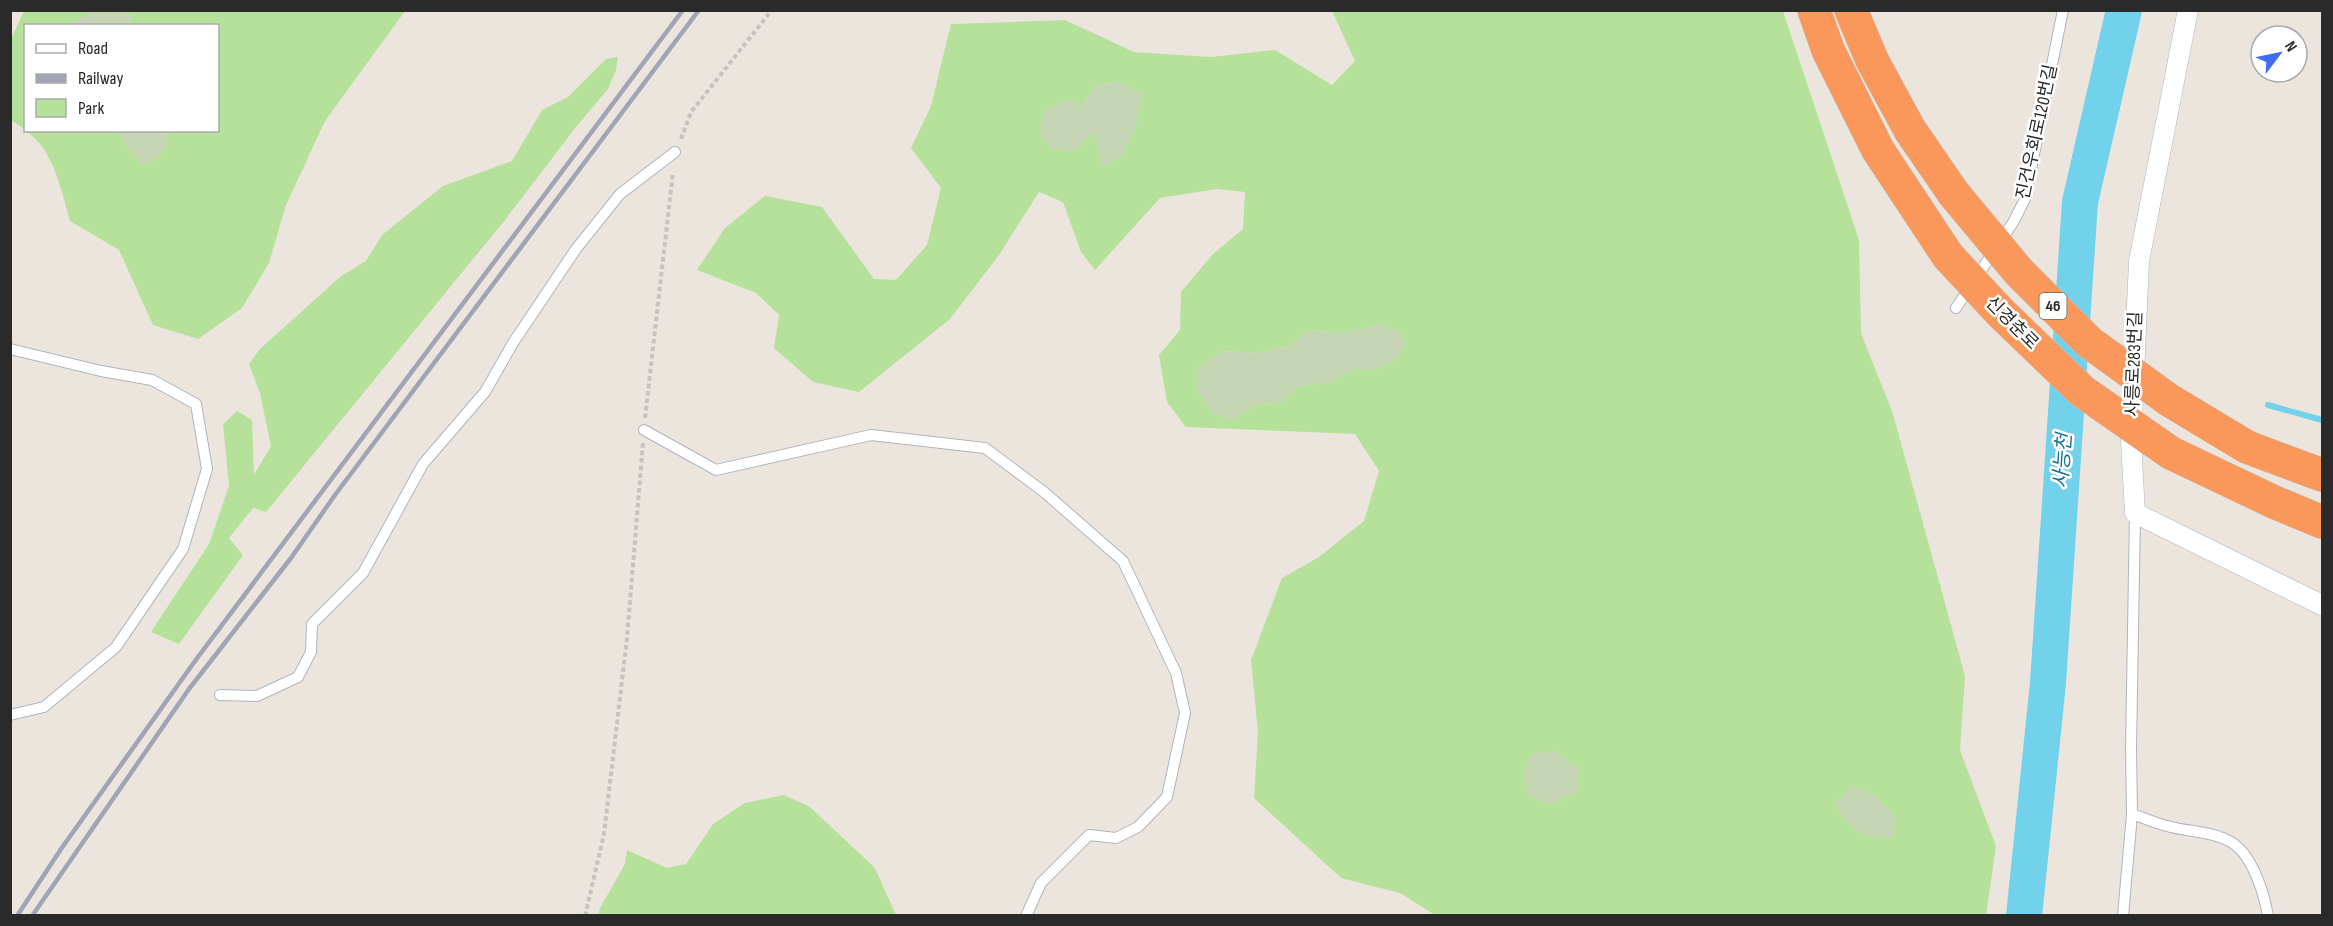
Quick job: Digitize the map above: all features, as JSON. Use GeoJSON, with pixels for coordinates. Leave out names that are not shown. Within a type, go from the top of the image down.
{"type":"FeatureCollection","features":[{"type":"Feature","properties":{"kind":"highway","name":"신경춘로"},"geometry":{"type":"LineString","coordinates":[[1814,10],[1828,50],[1878,150],[1948,256],[2000,312],[2082,391],[2171,453],[2322,522]]}},
{"type":"Feature","properties":{"kind":"highway","name":"46"},"geometry":{"type":"LineString","coordinates":[[1851,10],[1872,60],[1910,130],[1954,194],[2019,272],[2089,342],[2169,400],[2247,447],[2322,475]]}},
{"type":"Feature","properties":{"kind":"street","name":"사릉로283번길"},"geometry":{"type":"LineString","coordinates":[[2135,513],[2131,441],[2139,261],[2188,10]]}},
{"type":"Feature","properties":{"kind":"street"},"geometry":{"type":"LineString","coordinates":[[2135,513],[2322,605]]}},
{"type":"Feature","properties":{"kind":"lane","name":"진건우회로120번길"},"geometry":{"type":"LineString","coordinates":[[1956,308],[2014,221],[2025,199],[2063,10]]}},
{"type":"Feature","properties":{"kind":"lane"},"geometry":{"type":"LineString","coordinates":[[220,695],[257,696],[298,677],[311,652],[312,624],[363,573],[383,532],[423,464],[485,392],[513,344],[576,249],[620,194],[675,152]]}},
{"type":"Feature","properties":{"kind":"lane"},"geometry":{"type":"LineString","coordinates":[[10,349],[101,371],[152,380],[196,404],[207,469],[183,549],[116,648],[44,707],[10,715]]}},
{"type":"Feature","properties":{"kind":"lane"},"geometry":{"type":"LineString","coordinates":[[644,430],[716,470],[871,435],[985,448],[1044,492],[1123,561],[1176,673],[1185,713],[1167,797],[1138,827],[1116,838],[1089,835],[1041,883],[1026,915]]}},
{"type":"Feature","properties":{"kind":"lane"},"geometry":{"type":"LineString","coordinates":[[2123,915],[2132,814],[2135,513]]}},
{"type":"Feature","properties":{"kind":"lane"},"geometry":{"type":"LineString","coordinates":[[2132,814],[2167,826],[2204,833],[2232,842],[2250,861],[2265,900],[2268,915]]}},
{"type":"Feature","properties":{"kind":"green space"},"geometry":{"type":"Polygon","coordinates":[[[99,10],[121,11],[131,16],[129,24],[67,24],[99,10]]]}},
{"type":"Feature","properties":{"kind":"green space"},"geometry":{"type":"Polygon","coordinates":[[[24,11],[99,11],[67,24],[24,24],[24,129],[11,120],[11,39],[24,11]]]}},
{"type":"Feature","properties":{"kind":"green space"},"geometry":{"type":"Polygon","coordinates":[[[121,11],[405,11],[325,121],[286,205],[269,263],[242,308],[198,339],[153,325],[119,250],[70,221],[60,184],[50,160],[36,139],[27,132],[123,132],[121,139],[168,144],[166,132],[219,132],[219,24],[129,24],[131,16],[121,11]]]}},
{"type":"Feature","properties":{"kind":"green space"},"geometry":{"type":"Polygon","coordinates":[[[1332,11],[1783,11],[1859,240],[1861,333],[1893,414],[1965,676],[1960,750],[1996,846],[1986,915],[1435,915],[1400,893],[1341,878],[1254,798],[1258,733],[1251,660],[1282,578],[1319,557],[1364,521],[1379,471],[1355,434],[1186,427],[1167,402],[1159,355],[1180,330],[1181,292],[1213,254],[1243,229],[1245,192],[1217,189],[1160,198],[1095,270],[1081,252],[1063,202],[1039,192],[999,255],[950,319],[859,392],[813,382],[774,348],[779,315],[756,293],[697,270],[725,228],[765,196],[822,207],[874,279],[896,280],[927,245],[941,188],[911,148],[931,106],[951,24],[1065,20],[1134,52],[1211,57],[1275,50],[1332,85],[1355,61],[1332,11]],[[1120,82],[1095,86],[1081,106],[1069,100],[1052,149],[1120,82]],[[1382,324],[1342,333],[1309,330],[1289,347],[1257,353],[1223,351],[1197,389],[1213,413],[1233,419],[1256,404],[1280,403],[1299,386],[1328,383],[1356,368],[1382,324]]]}},
{"type":"Feature","properties":{"kind":"green space"},"geometry":{"type":"Polygon","coordinates":[[[618,57],[616,70],[608,89],[505,220],[266,512],[253,508],[229,538],[243,555],[179,644],[151,632],[209,544],[229,486],[223,424],[237,411],[252,420],[254,475],[271,446],[260,393],[249,364],[260,349],[341,276],[366,261],[382,235],[443,186],[512,161],[542,110],[568,97],[606,59],[618,57]]]}},
{"type":"Feature","properties":{"kind":"green space"},"geometry":{"type":"Polygon","coordinates":[[[1120,82],[1143,94],[1135,131],[1120,158],[1103,167],[1094,132],[1074,152],[1052,149],[1039,131],[1045,109],[1069,99],[1081,106],[1095,86],[1120,82]]]}},
{"type":"Feature","properties":{"kind":"green space"},"geometry":{"type":"Polygon","coordinates":[[[123,132],[166,132],[168,144],[158,158],[142,166],[121,138],[123,132]]]}},
{"type":"Feature","properties":{"kind":"green space"},"geometry":{"type":"Polygon","coordinates":[[[1382,324],[1399,331],[1406,345],[1396,359],[1372,371],[1356,368],[1328,383],[1299,386],[1280,403],[1256,404],[1233,419],[1213,413],[1197,389],[1198,368],[1223,351],[1257,353],[1289,347],[1309,330],[1342,333],[1382,324]]]}},
{"type":"Feature","properties":{"kind":"green space"},"geometry":{"type":"Polygon","coordinates":[[[1555,751],[1580,770],[1576,793],[1552,804],[1529,797],[1523,776],[1531,754],[1555,751]]]}},
{"type":"Feature","properties":{"kind":"green space"},"geometry":{"type":"Polygon","coordinates":[[[1852,786],[1875,794],[1895,817],[1894,839],[1865,835],[1847,822],[1835,804],[1852,786]]]}},
{"type":"Feature","properties":{"kind":"green space"},"geometry":{"type":"Polygon","coordinates":[[[784,795],[810,807],[875,868],[896,915],[598,915],[625,864],[627,850],[667,868],[686,864],[713,824],[745,803],[784,795]]]}},
{"type":"Feature","properties":{"kind":"waterway","name":"사능천"},"geometry":{"type":"LineString","coordinates":[[2024,916],[2048,683],[2080,202],[2124,10]]}},
{"type":"Feature","properties":{"kind":"waterway"},"geometry":{"type":"LineString","coordinates":[[2268,405],[2322,420]]}},
{"type":"Feature","properties":{"kind":"railway"},"geometry":{"type":"LineString","coordinates":[[17,916],[61,849],[195,661],[683,10]]}},
{"type":"Feature","properties":{"kind":"railway"},"geometry":{"type":"LineString","coordinates":[[32,916],[189,689],[291,558],[335,495],[699,10]]}}]}
